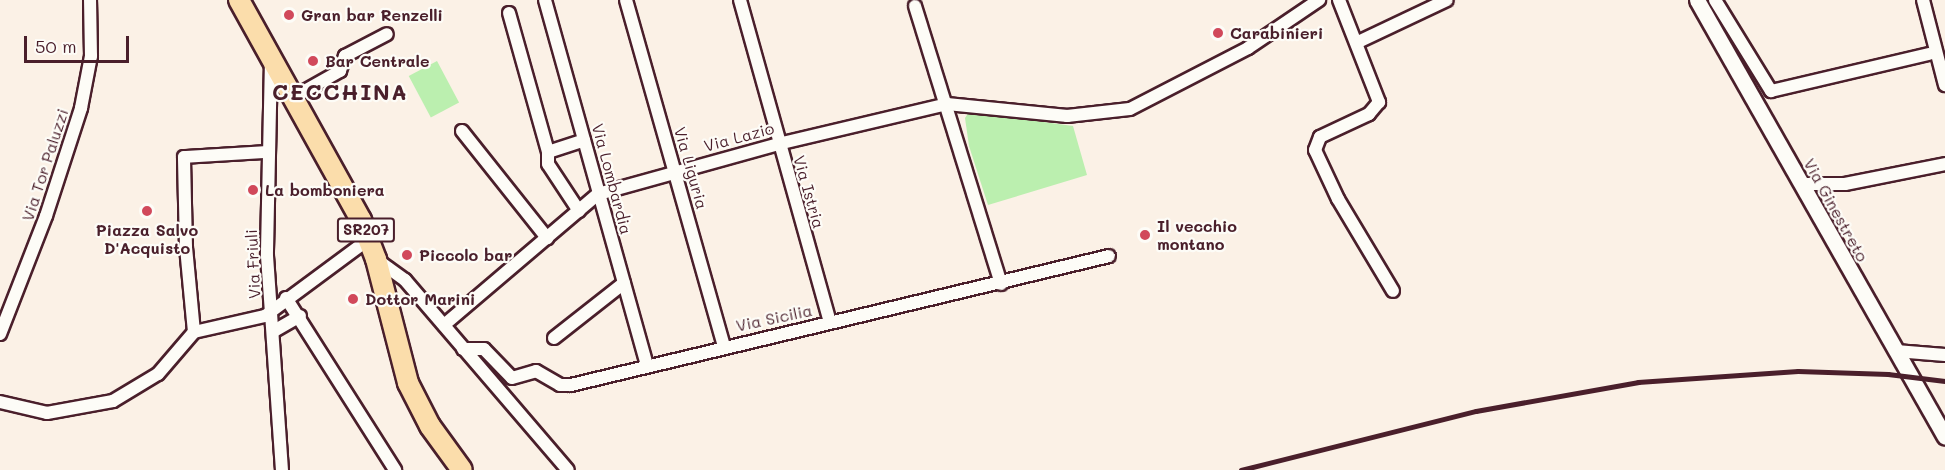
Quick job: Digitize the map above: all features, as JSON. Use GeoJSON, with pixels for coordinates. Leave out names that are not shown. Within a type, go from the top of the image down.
{"type":"FeatureCollection","features":[{"type":"Feature","properties":{"kind":"main road","name":"SR207"},"geometry":{"type":"LineString","coordinates":[[239,0],[294,97],[369,239],[408,383],[430,426],[462,470]]}},
{"type":"Feature","properties":{"kind":"street","name":"Via Tor Paluzzi"},"geometry":{"type":"LineString","coordinates":[[0,333],[46,216],[81,108],[91,56],[90,0]]}},
{"type":"Feature","properties":{"kind":"street","name":"Via Lombardia"},"geometry":{"type":"LineString","coordinates":[[545,0],[647,366]]}},
{"type":"Feature","properties":{"kind":"street","name":"Via Liguria"},"geometry":{"type":"LineString","coordinates":[[626,0],[724,346]]}},
{"type":"Feature","properties":{"kind":"street","name":"Via Istria"},"geometry":{"type":"LineString","coordinates":[[740,0],[778,144],[830,323]]}},
{"type":"Feature","properties":{"kind":"street","name":"Via Lazio"},"geometry":{"type":"LineString","coordinates":[[444,326],[598,194],[674,171],[778,144],[947,104],[1091,115],[1149,102],[1261,40],[1319,0]]}},
{"type":"Feature","properties":{"kind":"street"},"geometry":{"type":"LineString","coordinates":[[1339,0],[1379,94],[1378,106],[1367,116],[1320,137],[1315,150],[1338,199],[1393,291]]}},
{"type":"Feature","properties":{"kind":"street"},"geometry":{"type":"LineString","coordinates":[[1358,42],[1447,0]]}},
{"type":"Feature","properties":{"kind":"street","name":"Via Ginestreto"},"geometry":{"type":"LineString","coordinates":[[1697,0],[1945,437]]}},
{"type":"Feature","properties":{"kind":"street"},"geometry":{"type":"LineString","coordinates":[[1715,0],[1771,91],[1929,54]]}},
{"type":"Feature","properties":{"kind":"street"},"geometry":{"type":"LineString","coordinates":[[1923,0],[1945,85]]}},
{"type":"Feature","properties":{"kind":"street"},"geometry":{"type":"LineString","coordinates":[[915,6],[1001,284]]}},
{"type":"Feature","properties":{"kind":"street"},"geometry":{"type":"LineString","coordinates":[[508,14],[548,152],[549,164],[579,212]]}},
{"type":"Feature","properties":{"kind":"street"},"geometry":{"type":"LineString","coordinates":[[294,97],[340,71],[345,56],[387,34]]}},
{"type":"Feature","properties":{"kind":"street","name":"Via Friuli"},"geometry":{"type":"LineString","coordinates":[[271,56],[266,152],[267,268],[274,331],[282,470]]}},
{"type":"Feature","properties":{"kind":"street"},"geometry":{"type":"LineString","coordinates":[[462,131],[547,238]]}},
{"type":"Feature","properties":{"kind":"street"},"geometry":{"type":"LineString","coordinates":[[548,152],[584,140]]}},
{"type":"Feature","properties":{"kind":"street"},"geometry":{"type":"LineString","coordinates":[[194,332],[186,248],[184,157],[266,152]]}},
{"type":"Feature","properties":{"kind":"street"},"geometry":{"type":"LineString","coordinates":[[1801,184],[1845,184],[1945,164]]}},
{"type":"Feature","properties":{"kind":"street"},"geometry":{"type":"LineString","coordinates":[[0,402],[47,413],[113,401],[158,374],[194,332],[249,322],[272,311],[286,298],[369,239]]}},
{"type":"Feature","properties":{"kind":"street","name":"Via Sicilia"},"geometry":{"type":"LineString","coordinates":[[463,348],[484,349],[512,378],[536,371],[565,386],[724,346],[1001,284],[1109,256]]}},
{"type":"Feature","properties":{"kind":"street"},"geometry":{"type":"LineString","coordinates":[[376,259],[400,275],[568,470]]}},
{"type":"Feature","properties":{"kind":"street"},"geometry":{"type":"LineString","coordinates":[[554,338],[624,283]]}},
{"type":"Feature","properties":{"kind":"street"},"geometry":{"type":"LineString","coordinates":[[286,298],[300,316],[395,470]]}},
{"type":"Feature","properties":{"kind":"street"},"geometry":{"type":"LineString","coordinates":[[274,331],[300,316]]}},
{"type":"Feature","properties":{"kind":"street"},"geometry":{"type":"LineString","coordinates":[[1896,351],[1945,355]]}},
{"type":"Feature","properties":{"kind":"green space"},"geometry":{"type":"Polygon","coordinates":[[[437,61],[459,102],[431,118],[409,76],[437,61]]]}},
{"type":"Feature","properties":{"kind":"green space"},"geometry":{"type":"Polygon","coordinates":[[[969,112],[1073,126],[1087,175],[988,205],[969,146],[965,118],[969,112]]]}},
{"type":"Feature","properties":{"kind":"railway"},"geometry":{"type":"LineString","coordinates":[[1241,470],[1476,411],[1638,382],[1798,371],[1888,374],[1945,381]]}},
{"type":"Feature","properties":{"kind":"place","name":"Gran bar Renzelli"},"geometry":{"type":"Point","coordinates":[289,15]}},
{"type":"Feature","properties":{"kind":"place","name":"Carabinieri"},"geometry":{"type":"Point","coordinates":[1218,33]}},
{"type":"Feature","properties":{"kind":"place","name":"Bar Centrale"},"geometry":{"type":"Point","coordinates":[313,61]}},
{"type":"Feature","properties":{"kind":"place","name":"La bomboniera"},"geometry":{"type":"Point","coordinates":[253,190]}},
{"type":"Feature","properties":{"kind":"place","name":"Piazza Salvo D'Acquisto"},"geometry":{"type":"Point","coordinates":[147,211]}},
{"type":"Feature","properties":{"kind":"place","name":"Il vecchio montano"},"geometry":{"type":"Point","coordinates":[1145,235]}},
{"type":"Feature","properties":{"kind":"place","name":"Piccolo bar"},"geometry":{"type":"Point","coordinates":[407,255]}},
{"type":"Feature","properties":{"kind":"place","name":"Dottor Marini"},"geometry":{"type":"Point","coordinates":[353,299]}},
{"type":"Feature","properties":{"kind":"district","name":"CECCHINA"},"geometry":{"type":"Point","coordinates":[340,92]}}]}
